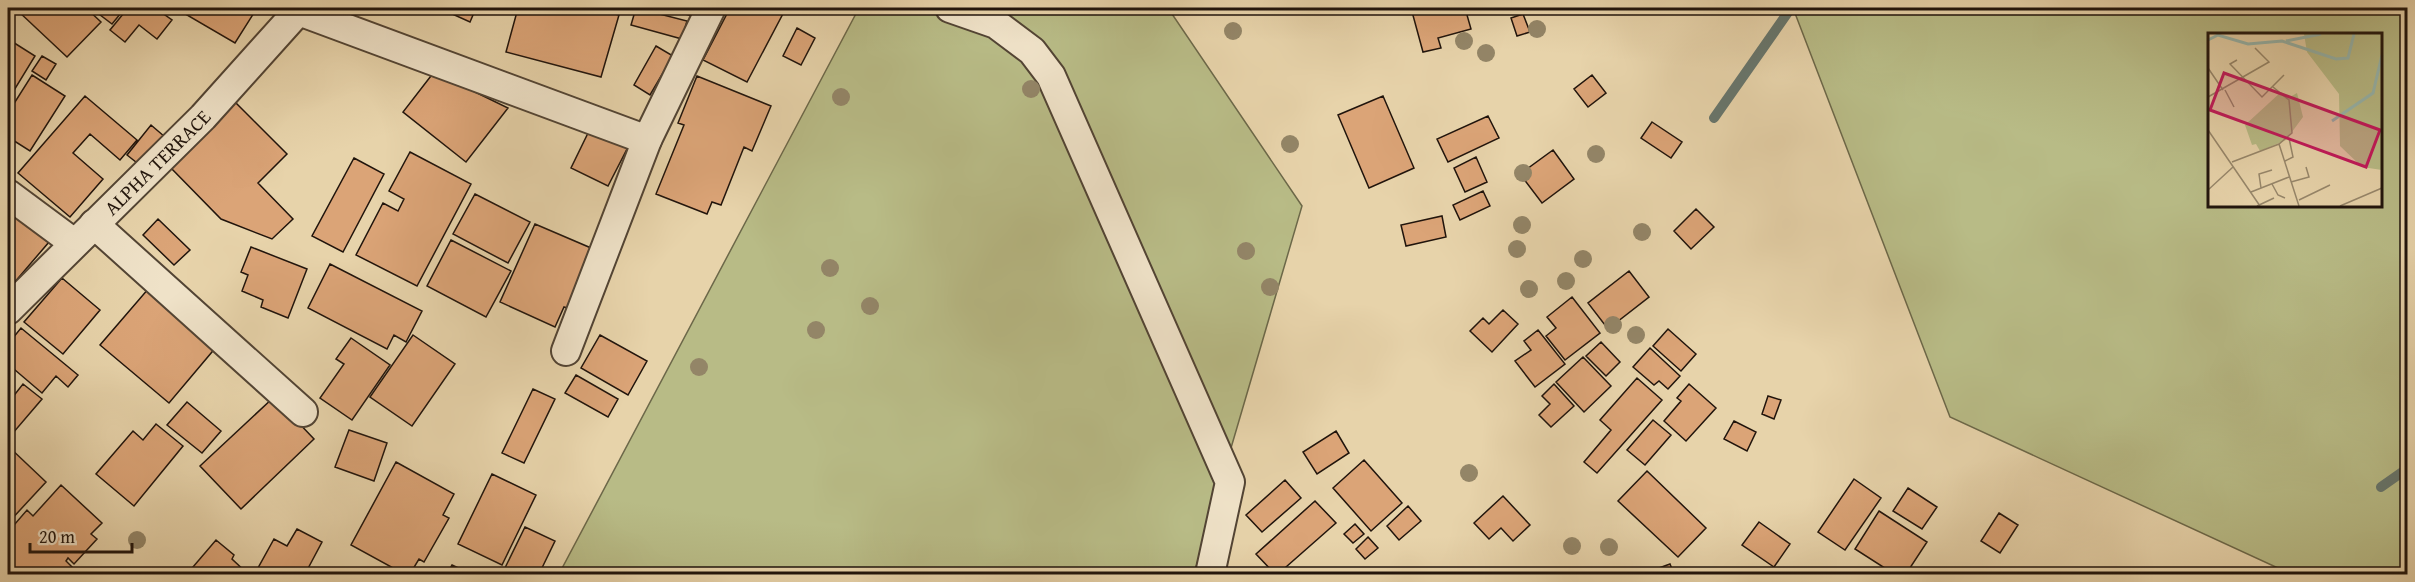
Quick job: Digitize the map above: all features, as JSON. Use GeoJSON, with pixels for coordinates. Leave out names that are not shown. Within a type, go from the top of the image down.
{"type":"FeatureCollection","features":[{"type":"Feature","properties":{"kind":"street"},"geometry":{"type":"LineString","coordinates":[[566,351],[648,140],[711,8]]}},
{"type":"Feature","properties":{"kind":"street"},"geometry":{"type":"LineString","coordinates":[[950,8],[996,24],[1032,51],[1051,76],[1230,482],[1211,574]]}},
{"type":"Feature","properties":{"kind":"street"},"geometry":{"type":"LineString","coordinates":[[296,9],[648,140]]}},
{"type":"Feature","properties":{"kind":"street","name":"ALPHA TERRACE"},"geometry":{"type":"LineString","coordinates":[[8,310],[203,117],[296,9]]}},
{"type":"Feature","properties":{"kind":"street"},"geometry":{"type":"LineString","coordinates":[[8,194],[84,234],[303,412]]}},
{"type":"Feature","properties":{"kind":"green space"},"geometry":{"type":"Polygon","coordinates":[[[859,8],[1168,8],[1302,206],[1194,574],[559,574],[859,8]]]}},
{"type":"Feature","properties":{"kind":"green space"},"geometry":{"type":"Polygon","coordinates":[[[1793,8],[2407,8],[2407,574],[2291,574],[1950,417],[1793,8]]]}},
{"type":"Feature","properties":{"kind":"building"},"geometry":{"type":"Polygon","coordinates":[[[8,8],[86,8],[101,22],[67,57],[18,11],[12,17],[8,13],[8,8]]]}},
{"type":"Feature","properties":{"kind":"building"},"geometry":{"type":"Polygon","coordinates":[[[91,8],[115,8],[121,13],[112,24],[91,8]]]}},
{"type":"Feature","properties":{"kind":"building"},"geometry":{"type":"Polygon","coordinates":[[[128,8],[155,8],[172,20],[157,39],[139,25],[125,42],[110,30],[128,8]]]}},
{"type":"Feature","properties":{"kind":"building"},"geometry":{"type":"Polygon","coordinates":[[[175,8],[257,8],[235,43],[175,8]]]}},
{"type":"Feature","properties":{"kind":"building"},"geometry":{"type":"Polygon","coordinates":[[[439,8],[476,8],[470,22],[439,8]]]}},
{"type":"Feature","properties":{"kind":"building"},"geometry":{"type":"Polygon","coordinates":[[[518,8],[592,8],[619,15],[601,77],[506,52],[518,8]]]}},
{"type":"Feature","properties":{"kind":"building"},"geometry":{"type":"Polygon","coordinates":[[[636,8],[687,21],[682,39],[631,25],[636,8]]]}},
{"type":"Feature","properties":{"kind":"building"},"geometry":{"type":"Polygon","coordinates":[[[662,8],[695,8],[693,16],[662,8]]]}},
{"type":"Feature","properties":{"kind":"building"},"geometry":{"type":"Polygon","coordinates":[[[730,8],[786,8],[747,82],[703,60],[730,8]]]}},
{"type":"Feature","properties":{"kind":"building"},"geometry":{"type":"Polygon","coordinates":[[[1411,8],[1465,8],[1471,29],[1438,38],[1441,48],[1423,52],[1411,8]]]}},
{"type":"Feature","properties":{"kind":"building"},"geometry":{"type":"Polygon","coordinates":[[[1523,14],[1530,32],[1517,36],[1511,18],[1523,14]]]}},
{"type":"Feature","properties":{"kind":"building"},"geometry":{"type":"Polygon","coordinates":[[[797,28],[815,38],[801,65],[783,56],[797,28]]]}},
{"type":"Feature","properties":{"kind":"building"},"geometry":{"type":"Polygon","coordinates":[[[8,39],[35,56],[13,92],[8,89],[8,39]]]}},
{"type":"Feature","properties":{"kind":"building"},"geometry":{"type":"Polygon","coordinates":[[[656,46],[673,56],[650,95],[634,85],[656,46]]]}},
{"type":"Feature","properties":{"kind":"building"},"geometry":{"type":"Polygon","coordinates":[[[42,56],[56,64],[46,80],[32,71],[42,56]]]}},
{"type":"Feature","properties":{"kind":"building"},"geometry":{"type":"Polygon","coordinates":[[[434,72],[508,108],[466,162],[403,112],[434,72]]]}},
{"type":"Feature","properties":{"kind":"building"},"geometry":{"type":"Polygon","coordinates":[[[32,75],[65,96],[30,151],[8,137],[8,113],[32,75]]]}},
{"type":"Feature","properties":{"kind":"building"},"geometry":{"type":"Polygon","coordinates":[[[1592,75],[1606,93],[1588,107],[1574,89],[1592,75]]]}},
{"type":"Feature","properties":{"kind":"building"},"geometry":{"type":"Polygon","coordinates":[[[697,76],[771,106],[752,151],[744,147],[721,205],[712,202],[707,214],[656,194],[684,125],[678,123],[697,76]]]}},
{"type":"Feature","properties":{"kind":"building"},"geometry":{"type":"Polygon","coordinates":[[[85,96],[137,140],[120,160],[90,134],[73,153],[103,179],[70,217],[18,173],[85,96]]]}},
{"type":"Feature","properties":{"kind":"building"},"geometry":{"type":"Polygon","coordinates":[[[1383,96],[1414,168],[1369,188],[1338,115],[1383,96]]]}},
{"type":"Feature","properties":{"kind":"building"},"geometry":{"type":"Polygon","coordinates":[[[235,102],[287,154],[258,183],[293,219],[272,239],[221,219],[170,167],[235,102]]]}},
{"type":"Feature","properties":{"kind":"building"},"geometry":{"type":"Polygon","coordinates":[[[1488,116],[1499,138],[1448,162],[1437,139],[1488,116]]]}},
{"type":"Feature","properties":{"kind":"building"},"geometry":{"type":"Polygon","coordinates":[[[1652,122],[1682,142],[1671,158],[1641,138],[1652,122]]]}},
{"type":"Feature","properties":{"kind":"building"},"geometry":{"type":"Polygon","coordinates":[[[151,125],[165,137],[141,166],[127,155],[151,125]]]}},
{"type":"Feature","properties":{"kind":"building"},"geometry":{"type":"Polygon","coordinates":[[[590,129],[628,147],[608,186],[571,168],[590,129]]]}},
{"type":"Feature","properties":{"kind":"building"},"geometry":{"type":"Polygon","coordinates":[[[1553,150],[1574,179],[1542,203],[1520,174],[1553,150]]]}},
{"type":"Feature","properties":{"kind":"building"},"geometry":{"type":"Polygon","coordinates":[[[410,152],[471,184],[417,286],[356,255],[383,203],[398,211],[404,199],[389,191],[410,152]]]}},
{"type":"Feature","properties":{"kind":"building"},"geometry":{"type":"Polygon","coordinates":[[[1476,157],[1487,182],[1465,192],[1454,168],[1476,157]]]}},
{"type":"Feature","properties":{"kind":"building"},"geometry":{"type":"Polygon","coordinates":[[[354,158],[384,174],[343,252],[312,236],[354,158]]]}},
{"type":"Feature","properties":{"kind":"building"},"geometry":{"type":"Polygon","coordinates":[[[1483,191],[1490,206],[1460,220],[1453,205],[1483,191]]]}},
{"type":"Feature","properties":{"kind":"building"},"geometry":{"type":"Polygon","coordinates":[[[475,194],[530,222],[508,263],[453,234],[475,194]]]}},
{"type":"Feature","properties":{"kind":"building"},"geometry":{"type":"Polygon","coordinates":[[[8,209],[49,242],[8,290],[8,209]]]}},
{"type":"Feature","properties":{"kind":"building"},"geometry":{"type":"Polygon","coordinates":[[[1696,209],[1714,227],[1691,249],[1674,231],[1696,209]]]}},
{"type":"Feature","properties":{"kind":"building"},"geometry":{"type":"Polygon","coordinates":[[[1442,216],[1446,237],[1406,246],[1401,225],[1442,216]]]}},
{"type":"Feature","properties":{"kind":"building"},"geometry":{"type":"Polygon","coordinates":[[[158,219],[190,250],[174,265],[143,235],[158,219]]]}},
{"type":"Feature","properties":{"kind":"building"},"geometry":{"type":"Polygon","coordinates":[[[535,224],[591,248],[585,260],[591,263],[570,309],[564,307],[555,327],[500,302],[535,224]]]}},
{"type":"Feature","properties":{"kind":"building"},"geometry":{"type":"Polygon","coordinates":[[[451,240],[511,271],[486,317],[427,286],[451,240]]]}},
{"type":"Feature","properties":{"kind":"building"},"geometry":{"type":"Polygon","coordinates":[[[251,247],[307,269],[288,318],[261,307],[263,300],[242,291],[248,275],[241,272],[251,247]]]}},
{"type":"Feature","properties":{"kind":"building"},"geometry":{"type":"Polygon","coordinates":[[[330,264],[422,311],[406,342],[394,335],[387,349],[308,308],[330,264]]]}},
{"type":"Feature","properties":{"kind":"building"},"geometry":{"type":"Polygon","coordinates":[[[1629,271],[1649,297],[1608,329],[1588,303],[1629,271]]]}},
{"type":"Feature","properties":{"kind":"building"},"geometry":{"type":"Polygon","coordinates":[[[62,278],[100,310],[63,354],[24,322],[62,278]]]}},
{"type":"Feature","properties":{"kind":"building"},"geometry":{"type":"Polygon","coordinates":[[[149,288],[217,346],[169,403],[100,345],[149,288]]]}},
{"type":"Feature","properties":{"kind":"building"},"geometry":{"type":"Polygon","coordinates":[[[1572,297],[1600,333],[1565,360],[1546,336],[1556,328],[1547,317],[1572,297]]]}},
{"type":"Feature","properties":{"kind":"building"},"geometry":{"type":"Polygon","coordinates":[[[1503,310],[1518,324],[1492,352],[1470,331],[1483,318],[1489,324],[1503,310]]]}},
{"type":"Feature","properties":{"kind":"building"},"geometry":{"type":"Polygon","coordinates":[[[21,328],[78,375],[68,387],[56,376],[42,393],[8,364],[8,344],[21,328]]]}},
{"type":"Feature","properties":{"kind":"building"},"geometry":{"type":"Polygon","coordinates":[[[1668,329],[1696,354],[1681,371],[1653,346],[1668,329]]]}},
{"type":"Feature","properties":{"kind":"building"},"geometry":{"type":"Polygon","coordinates":[[[1538,330],[1565,364],[1535,387],[1515,361],[1531,350],[1524,341],[1538,330]]]}},
{"type":"Feature","properties":{"kind":"building"},"geometry":{"type":"Polygon","coordinates":[[[413,335],[455,364],[412,426],[370,397],[413,335]]]}},
{"type":"Feature","properties":{"kind":"building"},"geometry":{"type":"Polygon","coordinates":[[[600,335],[647,361],[628,395],[581,368],[600,335]]]}},
{"type":"Feature","properties":{"kind":"building"},"geometry":{"type":"Polygon","coordinates":[[[351,338],[390,365],[352,420],[320,398],[344,364],[336,359],[351,338]]]}},
{"type":"Feature","properties":{"kind":"building"},"geometry":{"type":"Polygon","coordinates":[[[1601,342],[1620,362],[1606,376],[1586,356],[1601,342]]]}},
{"type":"Feature","properties":{"kind":"building"},"geometry":{"type":"Polygon","coordinates":[[[1650,348],[1680,376],[1668,389],[1659,381],[1654,385],[1633,367],[1650,348]]]}},
{"type":"Feature","properties":{"kind":"building"},"geometry":{"type":"Polygon","coordinates":[[[1583,357],[1611,386],[1584,412],[1556,382],[1583,357]]]}},
{"type":"Feature","properties":{"kind":"building"},"geometry":{"type":"Polygon","coordinates":[[[576,375],[618,399],[608,417],[565,393],[576,375]]]}},
{"type":"Feature","properties":{"kind":"building"},"geometry":{"type":"Polygon","coordinates":[[[1637,378],[1662,400],[1597,473],[1584,462],[1611,430],[1600,420],[1637,378]]]}},
{"type":"Feature","properties":{"kind":"building"},"geometry":{"type":"Polygon","coordinates":[[[23,384],[42,399],[13,433],[8,428],[8,403],[23,384]]]}},
{"type":"Feature","properties":{"kind":"building"},"geometry":{"type":"Polygon","coordinates":[[[1554,384],[1574,406],[1551,427],[1539,415],[1550,404],[1542,396],[1554,384]]]}},
{"type":"Feature","properties":{"kind":"building"},"geometry":{"type":"Polygon","coordinates":[[[1689,384],[1716,408],[1686,441],[1664,421],[1681,401],[1677,398],[1689,384]]]}},
{"type":"Feature","properties":{"kind":"building"},"geometry":{"type":"Polygon","coordinates":[[[533,389],[555,399],[524,463],[502,453],[533,389]]]}},
{"type":"Feature","properties":{"kind":"building"},"geometry":{"type":"Polygon","coordinates":[[[1768,396],[1781,400],[1774,419],[1762,414],[1768,396]]]}},
{"type":"Feature","properties":{"kind":"building"},"geometry":{"type":"Polygon","coordinates":[[[274,397],[314,439],[241,509],[200,466],[274,397]]]}},
{"type":"Feature","properties":{"kind":"building"},"geometry":{"type":"Polygon","coordinates":[[[187,402],[221,431],[202,453],[167,425],[187,402]]]}},
{"type":"Feature","properties":{"kind":"building"},"geometry":{"type":"Polygon","coordinates":[[[1653,420],[1671,435],[1645,465],[1627,450],[1653,420]]]}},
{"type":"Feature","properties":{"kind":"building"},"geometry":{"type":"Polygon","coordinates":[[[1734,421],[1756,432],[1747,451],[1724,439],[1734,421]]]}},
{"type":"Feature","properties":{"kind":"building"},"geometry":{"type":"Polygon","coordinates":[[[156,424],[183,446],[134,506],[96,474],[133,431],[143,440],[156,424]]]}},
{"type":"Feature","properties":{"kind":"building"},"geometry":{"type":"Polygon","coordinates":[[[349,430],[387,443],[374,481],[335,467],[349,430]]]}},
{"type":"Feature","properties":{"kind":"building"},"geometry":{"type":"Polygon","coordinates":[[[1336,431],[1349,453],[1317,474],[1303,452],[1336,431]]]}},
{"type":"Feature","properties":{"kind":"building"},"geometry":{"type":"Polygon","coordinates":[[[8,446],[46,482],[8,523],[8,446]]]}},
{"type":"Feature","properties":{"kind":"building"},"geometry":{"type":"Polygon","coordinates":[[[1364,460],[1402,503],[1371,531],[1333,488],[1364,460]]]}},
{"type":"Feature","properties":{"kind":"building"},"geometry":{"type":"Polygon","coordinates":[[[396,462],[454,494],[443,515],[449,518],[424,562],[419,559],[410,574],[404,574],[351,545],[396,462]]]}},
{"type":"Feature","properties":{"kind":"building"},"geometry":{"type":"Polygon","coordinates":[[[1647,471],[1706,528],[1678,557],[1618,501],[1647,471]]]}},
{"type":"Feature","properties":{"kind":"building"},"geometry":{"type":"Polygon","coordinates":[[[492,474],[536,495],[502,565],[458,544],[492,474]]]}},
{"type":"Feature","properties":{"kind":"building"},"geometry":{"type":"Polygon","coordinates":[[[1854,479],[1881,498],[1845,550],[1818,532],[1854,479]]]}},
{"type":"Feature","properties":{"kind":"building"},"geometry":{"type":"Polygon","coordinates":[[[1285,480],[1301,498],[1262,532],[1246,515],[1285,480]]]}},
{"type":"Feature","properties":{"kind":"building"},"geometry":{"type":"Polygon","coordinates":[[[61,485],[102,523],[91,534],[97,539],[74,564],[68,558],[66,561],[79,574],[20,574],[8,563],[8,532],[27,510],[33,516],[61,485]]]}},
{"type":"Feature","properties":{"kind":"building"},"geometry":{"type":"Polygon","coordinates":[[[1908,488],[1937,507],[1922,529],[1893,511],[1908,488]]]}},
{"type":"Feature","properties":{"kind":"building"},"geometry":{"type":"Polygon","coordinates":[[[1503,496],[1530,525],[1513,541],[1501,528],[1489,539],[1474,523],[1503,496]]]}},
{"type":"Feature","properties":{"kind":"building"},"geometry":{"type":"Polygon","coordinates":[[[1315,501],[1336,523],[1278,574],[1275,574],[1256,554],[1315,501]]]}},
{"type":"Feature","properties":{"kind":"building"},"geometry":{"type":"Polygon","coordinates":[[[1408,506],[1421,521],[1399,540],[1387,526],[1408,506]]]}},
{"type":"Feature","properties":{"kind":"building"},"geometry":{"type":"Polygon","coordinates":[[[1879,511],[1927,542],[1906,574],[1894,574],[1855,549],[1879,511]]]}},
{"type":"Feature","properties":{"kind":"building"},"geometry":{"type":"Polygon","coordinates":[[[1999,513],[2018,525],[2000,553],[1981,541],[1999,513]]]}},
{"type":"Feature","properties":{"kind":"building"},"geometry":{"type":"Polygon","coordinates":[[[1759,522],[1790,544],[1774,567],[1742,545],[1759,522]]]}},
{"type":"Feature","properties":{"kind":"building"},"geometry":{"type":"Polygon","coordinates":[[[1355,524],[1364,534],[1353,543],[1344,534],[1355,524]]]}},
{"type":"Feature","properties":{"kind":"building"},"geometry":{"type":"Polygon","coordinates":[[[525,527],[555,541],[539,574],[502,574],[525,527]]]}},
{"type":"Feature","properties":{"kind":"building"},"geometry":{"type":"Polygon","coordinates":[[[297,529],[322,542],[305,574],[272,574],[258,568],[274,539],[287,546],[297,529]]]}},
{"type":"Feature","properties":{"kind":"building"},"geometry":{"type":"Polygon","coordinates":[[[1368,537],[1378,548],[1365,559],[1356,549],[1368,537]]]}},
{"type":"Feature","properties":{"kind":"building"},"geometry":{"type":"Polygon","coordinates":[[[216,540],[234,555],[232,559],[248,574],[187,574],[216,540]]]}},
{"type":"Feature","properties":{"kind":"building"},"geometry":{"type":"Polygon","coordinates":[[[1670,564],[1674,574],[1649,574],[1648,572],[1670,564]]]}},
{"type":"Feature","properties":{"kind":"building"},"geometry":{"type":"Polygon","coordinates":[[[452,565],[471,574],[447,574],[452,565]]]}},
{"type":"Feature","properties":{"kind":"waterway"},"geometry":{"type":"LineString","coordinates":[[1714,118],[1791,8]]}},
{"type":"Feature","properties":{"kind":"waterway"},"geometry":{"type":"LineString","coordinates":[[2381,487],[2408,468]]}}]}
